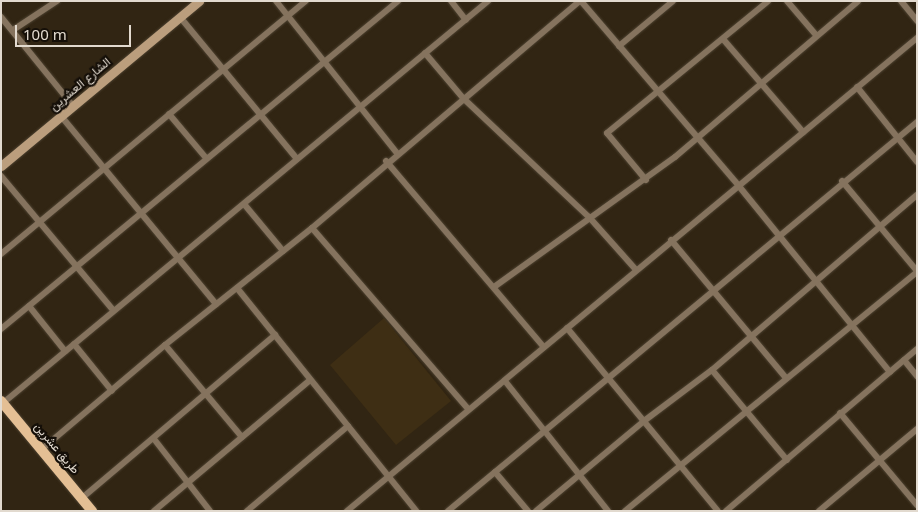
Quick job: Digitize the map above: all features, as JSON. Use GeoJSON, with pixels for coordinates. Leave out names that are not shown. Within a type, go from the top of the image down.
{"type":"FeatureCollection","features":[{"type":"Feature","properties":{"kind":"main road","name":"طريق عشرين"},"geometry":{"type":"LineString","coordinates":[[2,402],[92,511]]}},
{"type":"Feature","properties":{"kind":"street"},"geometry":{"type":"LineString","coordinates":[[13,30],[57,1]]}},
{"type":"Feature","properties":{"kind":"street","name":"الشارع العشرين"},"geometry":{"type":"LineString","coordinates":[[1,166],[199,1]]}},
{"type":"Feature","properties":{"kind":"street"},"geometry":{"type":"LineString","coordinates":[[276,1],[397,153]]}},
{"type":"Feature","properties":{"kind":"street"},"geometry":{"type":"LineString","coordinates":[[1,254],[306,1]]}},
{"type":"Feature","properties":{"kind":"street"},"geometry":{"type":"LineString","coordinates":[[1,329],[398,1]]}},
{"type":"Feature","properties":{"kind":"street"},"geometry":{"type":"LineString","coordinates":[[451,1],[466,20]]}},
{"type":"Feature","properties":{"kind":"street"},"geometry":{"type":"LineString","coordinates":[[2,402],[488,1]]}},
{"type":"Feature","properties":{"kind":"street"},"geometry":{"type":"LineString","coordinates":[[42,449],[164,345],[312,228],[386,162],[580,1],[738,185],[890,372]]}},
{"type":"Feature","properties":{"kind":"street"},"geometry":{"type":"LineString","coordinates":[[619,46],[674,1]]}},
{"type":"Feature","properties":{"kind":"street"},"geometry":{"type":"LineString","coordinates":[[646,180],[607,133],[768,1]]}},
{"type":"Feature","properties":{"kind":"street"},"geometry":{"type":"LineString","coordinates":[[787,1],[816,35]]}},
{"type":"Feature","properties":{"kind":"street"},"geometry":{"type":"LineString","coordinates":[[494,287],[589,217],[646,180],[858,1]]}},
{"type":"Feature","properties":{"kind":"street"},"geometry":{"type":"LineString","coordinates":[[903,2],[917,21]]}},
{"type":"Feature","properties":{"kind":"street"},"geometry":{"type":"LineString","coordinates":[[1,17],[72,106]]}},
{"type":"Feature","properties":{"kind":"street"},"geometry":{"type":"LineString","coordinates":[[180,17],[297,159]]}},
{"type":"Feature","properties":{"kind":"street"},"geometry":{"type":"LineString","coordinates":[[347,511],[468,409],[505,381],[670,240],[917,38]]}},
{"type":"Feature","properties":{"kind":"street"},"geometry":{"type":"LineString","coordinates":[[723,39],[803,132]]}},
{"type":"Feature","properties":{"kind":"street"},"geometry":{"type":"LineString","coordinates":[[425,53],[463,98],[589,217],[636,270]]}},
{"type":"Feature","properties":{"kind":"street"},"geometry":{"type":"LineString","coordinates":[[857,87],[896,139],[917,162]]}},
{"type":"Feature","properties":{"kind":"street"},"geometry":{"type":"LineString","coordinates":[[169,114],[206,158]]}},
{"type":"Feature","properties":{"kind":"street"},"geometry":{"type":"LineString","coordinates":[[61,116],[180,257],[216,304]]}},
{"type":"Feature","properties":{"kind":"street"},"geometry":{"type":"LineString","coordinates":[[448,511],[842,181],[917,122]]}},
{"type":"Feature","properties":{"kind":"street"},"geometry":{"type":"LineString","coordinates":[[386,162],[544,347]]}},
{"type":"Feature","properties":{"kind":"street"},"geometry":{"type":"LineString","coordinates":[[1,176],[41,221],[113,310]]}},
{"type":"Feature","properties":{"kind":"street"},"geometry":{"type":"LineString","coordinates":[[625,511],[785,378],[917,272],[842,181]]}},
{"type":"Feature","properties":{"kind":"street"},"geometry":{"type":"LineString","coordinates":[[536,511],[644,421],[712,370],[751,334],[917,195]]}},
{"type":"Feature","properties":{"kind":"street"},"geometry":{"type":"LineString","coordinates":[[244,204],[283,251]]}},
{"type":"Feature","properties":{"kind":"street"},"geometry":{"type":"LineString","coordinates":[[312,228],[468,409]]}},
{"type":"Feature","properties":{"kind":"street"},"geometry":{"type":"LineString","coordinates":[[670,240],[751,334],[785,378]]}},
{"type":"Feature","properties":{"kind":"street"},"geometry":{"type":"LineString","coordinates":[[237,288],[416,511]]}},
{"type":"Feature","properties":{"kind":"street"},"geometry":{"type":"LineString","coordinates":[[29,306],[65,351]]}},
{"type":"Feature","properties":{"kind":"street"},"geometry":{"type":"LineString","coordinates":[[567,328],[718,511]]}},
{"type":"Feature","properties":{"kind":"street"},"geometry":{"type":"LineString","coordinates":[[82,498],[275,335]]}},
{"type":"Feature","properties":{"kind":"street"},"geometry":{"type":"LineString","coordinates":[[74,344],[112,391]]}},
{"type":"Feature","properties":{"kind":"street"},"geometry":{"type":"LineString","coordinates":[[164,345],[242,437]]}},
{"type":"Feature","properties":{"kind":"street"},"geometry":{"type":"LineString","coordinates":[[726,511],[917,349]]}},
{"type":"Feature","properties":{"kind":"street"},"geometry":{"type":"LineString","coordinates":[[904,360],[917,376]]}},
{"type":"Feature","properties":{"kind":"street"},"geometry":{"type":"LineString","coordinates":[[712,370],[787,460]]}},
{"type":"Feature","properties":{"kind":"street"},"geometry":{"type":"LineString","coordinates":[[154,511],[310,380]]}},
{"type":"Feature","properties":{"kind":"street"},"geometry":{"type":"LineString","coordinates":[[505,381],[608,511]]}},
{"type":"Feature","properties":{"kind":"street"},"geometry":{"type":"LineString","coordinates":[[840,413],[917,505]]}},
{"type":"Feature","properties":{"kind":"street"},"geometry":{"type":"LineString","coordinates":[[247,511],[348,426]]}},
{"type":"Feature","properties":{"kind":"street"},"geometry":{"type":"LineString","coordinates":[[823,510],[917,429]]}},
{"type":"Feature","properties":{"kind":"street"},"geometry":{"type":"LineString","coordinates":[[154,439],[210,511]]}},
{"type":"Feature","properties":{"kind":"street"},"geometry":{"type":"LineString","coordinates":[[495,472],[528,511]]}},
{"type":"Feature","properties":{"kind":"shaded area"},"geometry":{"type":"Polygon","coordinates":[[[384,318],[451,401],[396,445],[330,365],[384,318]]]}}]}
